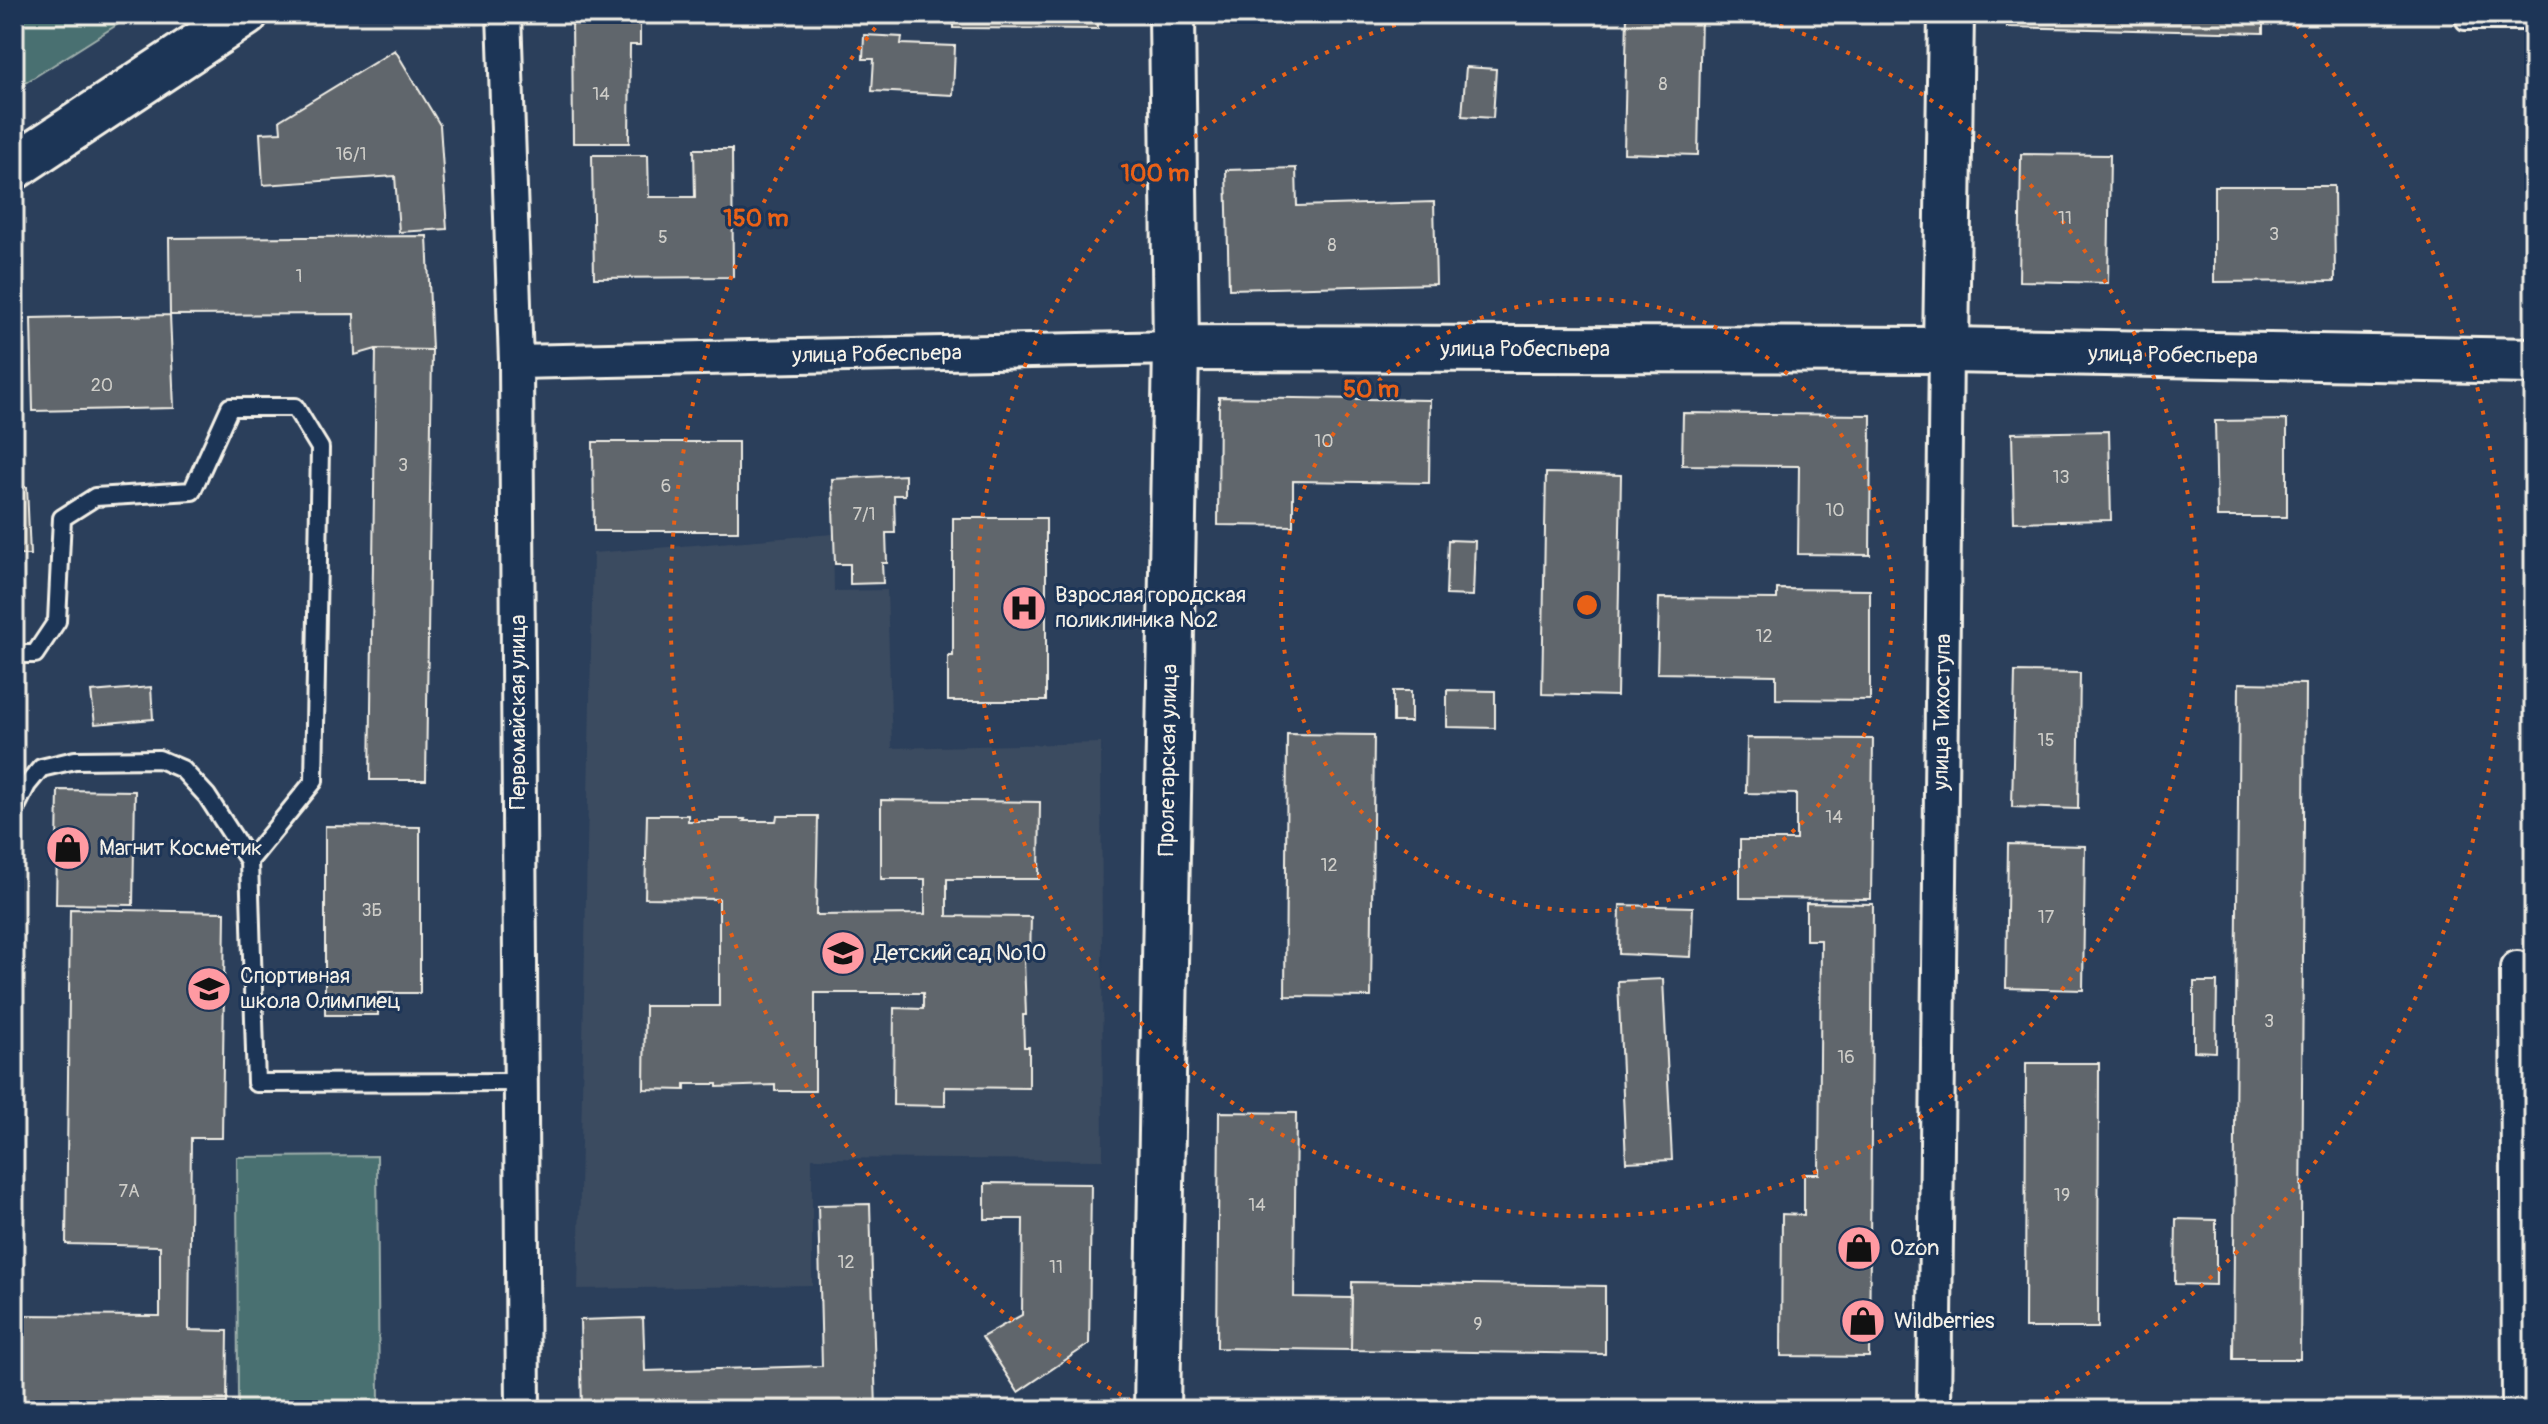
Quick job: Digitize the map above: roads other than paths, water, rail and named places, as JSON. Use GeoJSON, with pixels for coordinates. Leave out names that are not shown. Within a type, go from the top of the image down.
{"type":"FeatureCollection","features":[{"type":"Feature","properties":{"kind":"main road"},"geometry":{"type":"LineString","coordinates":[[14,167],[245,14]]}},
{"type":"Feature","properties":{"kind":"main road","name":"Пролетарская улица"},"geometry":{"type":"LineString","coordinates":[[1157,1410],[1176,348],[1172,14]]}},
{"type":"Feature","properties":{"kind":"main road","name":"улица Тихоступа"},"geometry":{"type":"LineString","coordinates":[[1946,350],[1951,14]]}},
{"type":"Feature","properties":{"kind":"main road","name":"улица Робеспьера"},"geometry":{"type":"LineString","coordinates":[[1176,348],[1946,350],[2534,361]]}},
{"type":"Feature","properties":{"kind":"street","name":"Первомайская улица"},"geometry":{"type":"LineString","coordinates":[[504,14],[516,362],[523,1410]]}},
{"type":"Feature","properties":{"kind":"street","name":"улица Робеспьера"},"geometry":{"type":"LineString","coordinates":[[516,362],[1176,348]]}},
{"type":"Feature","properties":{"kind":"street","name":"улица Тихоступа"},"geometry":{"type":"LineString","coordinates":[[1934,1410],[1946,350]]}},
{"type":"Feature","properties":{"kind":"street"},"geometry":{"type":"LineString","coordinates":[[2517,968],[2519,1410]]}},
{"type":"Feature","properties":{"kind":"lane"},"geometry":{"type":"LineString","coordinates":[[2465,21],[2534,21]]}},
{"type":"Feature","properties":{"kind":"lane"},"geometry":{"type":"LineString","coordinates":[[14,654],[35,654],[57,621],[62,518],[95,497],[192,491],[230,407],[295,407],[320,448],[314,781],[249,861]]}},
{"type":"Feature","properties":{"kind":"lane"},"geometry":{"type":"LineString","coordinates":[[14,811],[27,785],[41,768],[75,760],[159,759],[182,769],[207,796],[249,861],[256,1083],[521,1082]]}},
{"type":"Feature","properties":{"kind":"place","name":"Взрослая городская поликлиника №2"},"geometry":{"type":"Point","coordinates":[1024,608]}},
{"type":"Feature","properties":{"kind":"place","name":"Магнит Косметик"},"geometry":{"type":"Point","coordinates":[68,848]}},
{"type":"Feature","properties":{"kind":"place","name":"Детский сад №10"},"geometry":{"type":"Point","coordinates":[843,953]}},
{"type":"Feature","properties":{"kind":"place","name":"Спортивная школа Олимпиец"},"geometry":{"type":"Point","coordinates":[209,989]}},
{"type":"Feature","properties":{"kind":"place","name":"Ozon"},"geometry":{"type":"Point","coordinates":[1859,1248]}},
{"type":"Feature","properties":{"kind":"place","name":"Wildberries"},"geometry":{"type":"Point","coordinates":[1863,1321]}}]}
